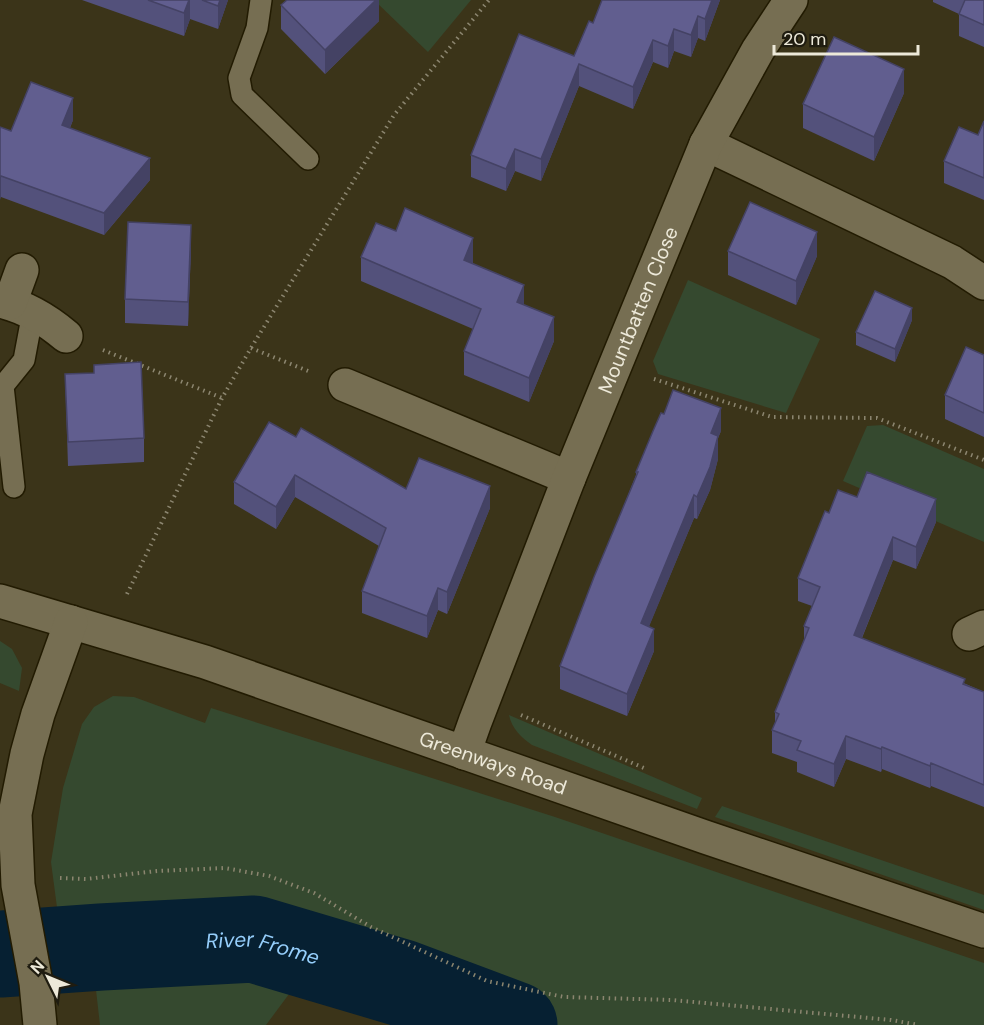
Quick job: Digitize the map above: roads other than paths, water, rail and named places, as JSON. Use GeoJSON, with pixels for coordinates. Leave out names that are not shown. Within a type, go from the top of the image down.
{"type":"FeatureCollection","features":[{"type":"Feature","properties":{"kind":"street","name":"Mountbatten Close"},"geometry":{"type":"LineString","coordinates":[[464,753],[569,478],[706,144],[758,50],[791,0]]}},
{"type":"Feature","properties":{"kind":"street"},"geometry":{"type":"LineString","coordinates":[[706,144],[952,262],[984,283]]}},
{"type":"Feature","properties":{"kind":"street"},"geometry":{"type":"LineString","coordinates":[[22,270],[14,306],[48,321],[66,336]]}},
{"type":"Feature","properties":{"kind":"street"},"geometry":{"type":"LineString","coordinates":[[345,385],[569,478]]}},
{"type":"Feature","properties":{"kind":"street","name":"Greenways Road"},"geometry":{"type":"LineString","coordinates":[[0,601],[205,662],[705,837],[984,930]]}},
{"type":"Feature","properties":{"kind":"street"},"geometry":{"type":"LineString","coordinates":[[40,1025],[36,982],[19,890],[15,814],[38,714],[71,622]]}},
{"type":"Feature","properties":{"kind":"lane"},"geometry":{"type":"LineString","coordinates":[[261,0],[257,28],[238,78],[242,95],[308,159]]}},
{"type":"Feature","properties":{"kind":"lane"},"geometry":{"type":"LineString","coordinates":[[14,306],[24,360],[3,386],[14,487]]}},
{"type":"Feature","properties":{"kind":"waterway","name":"River Frome"},"geometry":{"type":"LineString","coordinates":[[0,954],[254,939],[402,983],[514,1025]]}}]}
